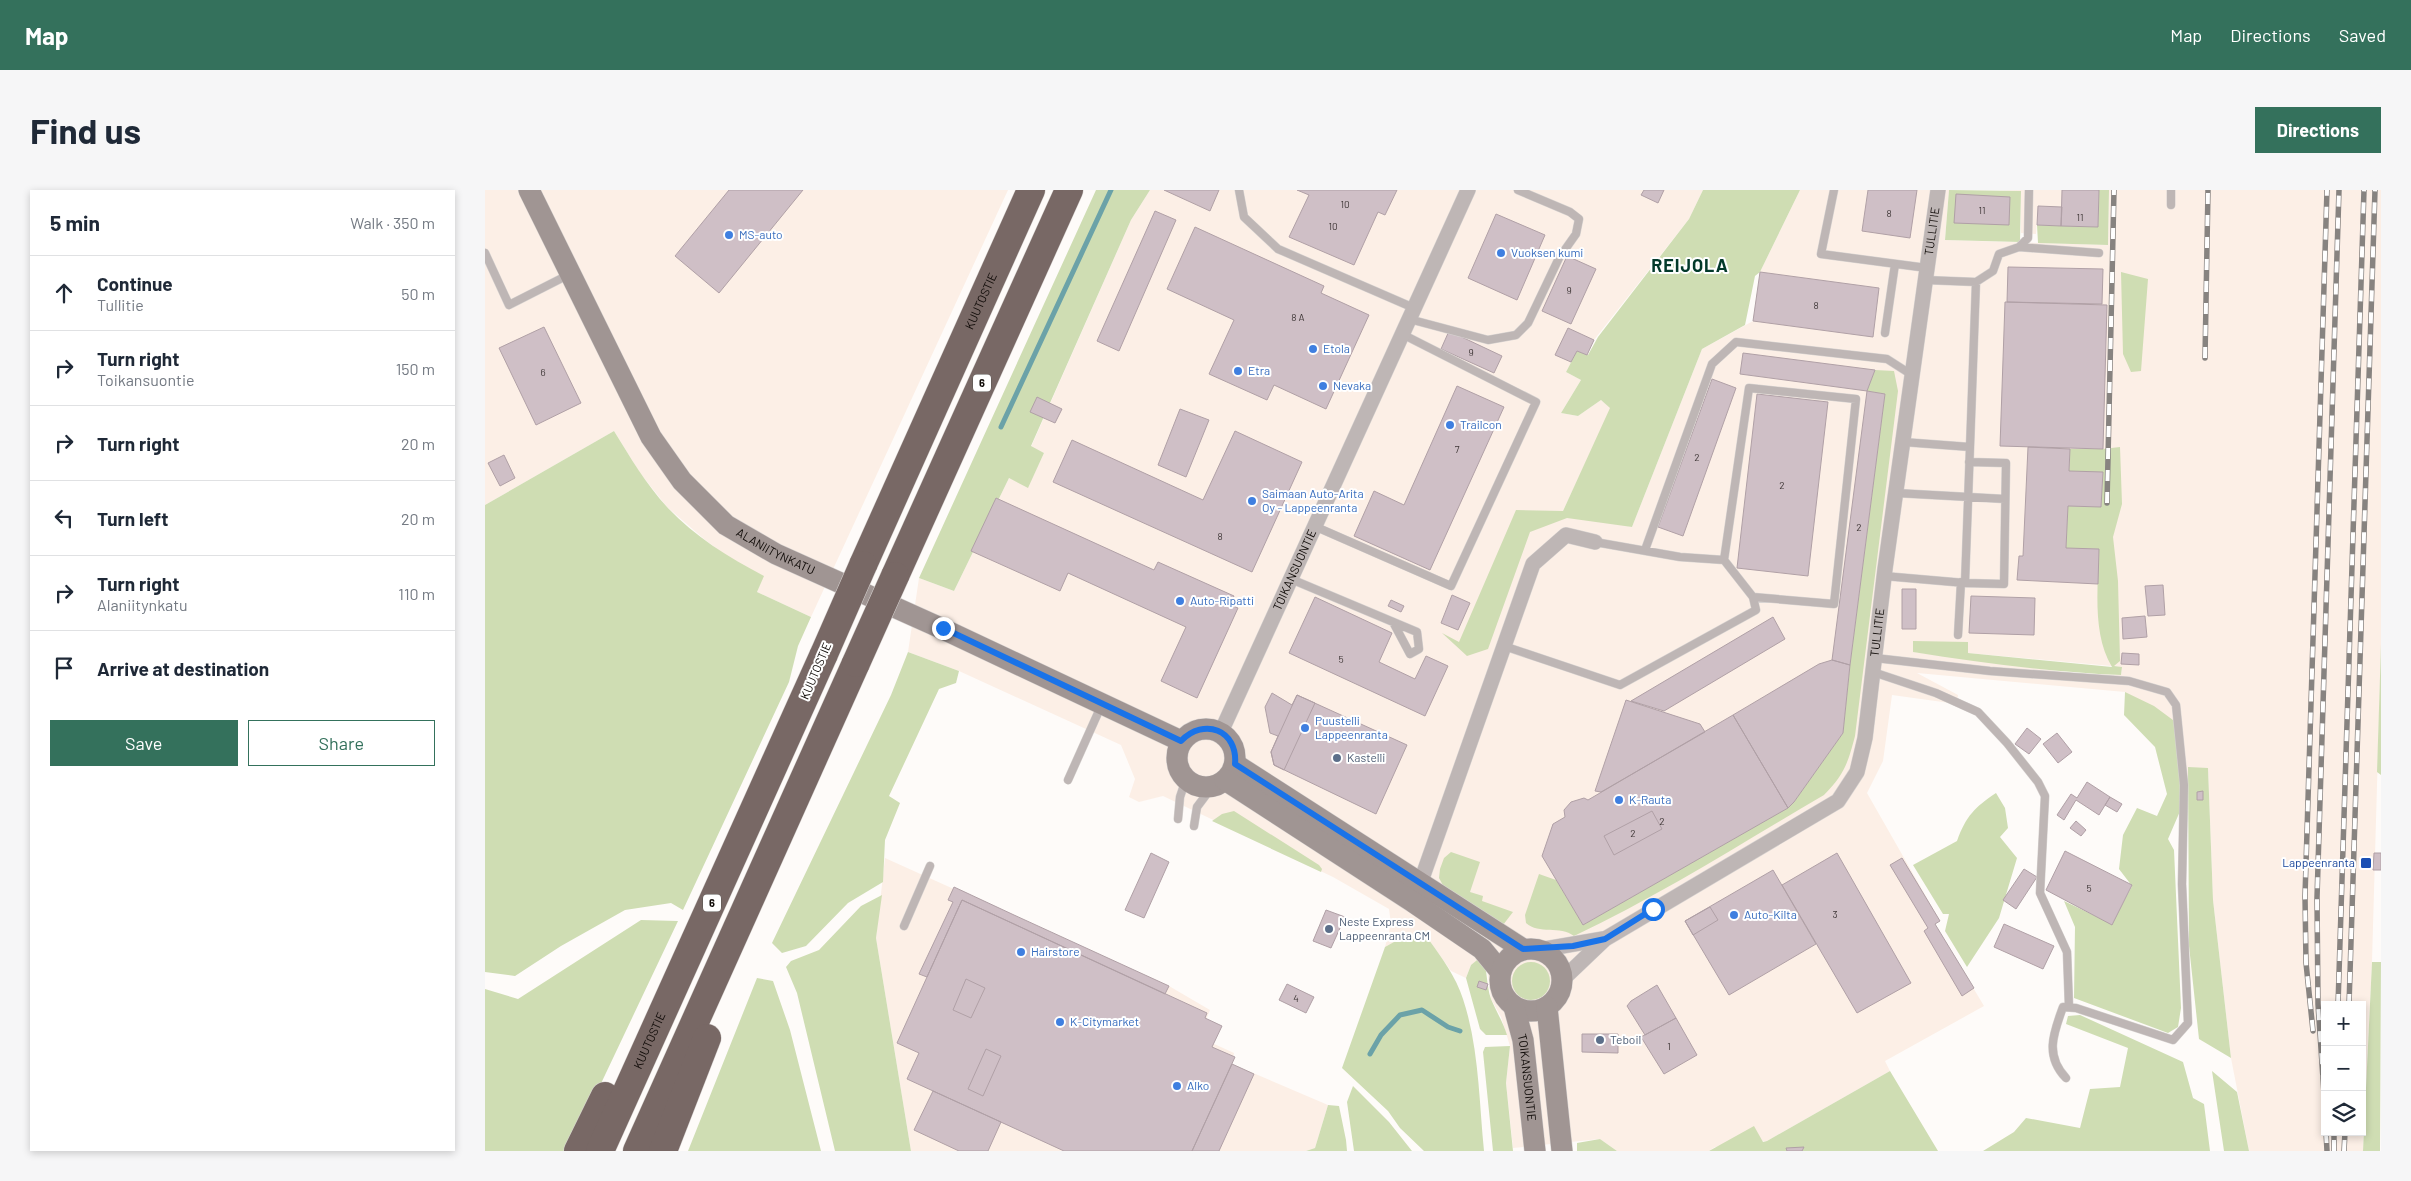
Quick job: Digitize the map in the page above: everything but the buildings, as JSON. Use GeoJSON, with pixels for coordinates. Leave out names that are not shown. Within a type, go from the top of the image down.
{"type":"FeatureCollection","features":[{"type":"Feature","properties":{"kind":"highway","name":"KUUTOSTIE"},"geometry":{"type":"LineString","coordinates":[[600,1151],[1031,190]]}},
{"type":"Feature","properties":{"kind":"highway","name":"6"},"geometry":{"type":"LineString","coordinates":[[637,1151],[1069,190]]}},
{"type":"Feature","properties":{"kind":"highway"},"geometry":{"type":"LineString","coordinates":[[578,1151],[813,679]]}},
{"type":"Feature","properties":{"kind":"highway"},"geometry":{"type":"LineString","coordinates":[[663,1151],[844,691]]}},
{"type":"Feature","properties":{"kind":"main road","name":"ALANIITYNKATU"},"geometry":{"type":"LineString","coordinates":[[529,190],[651,437],[683,481],[726,525],[776,554],[943,628],[1181,741]]}},
{"type":"Feature","properties":{"kind":"main road"},"geometry":{"type":"LineString","coordinates":[[1224,777],[1235,749],[1227,736],[1221,732],[1204,728],[1195,730],[1181,741],[1178,749],[1177,765],[1186,780],[1198,786],[1224,777],[1420,884],[1531,950],[1548,954],[1556,961],[1561,970],[1560,991],[1555,1000],[1547,1007],[1531,1012],[1514,1007],[1501,992],[1499,982],[1500,971],[1509,957],[1531,950]]}},
{"type":"Feature","properties":{"kind":"main road"},"geometry":{"type":"LineString","coordinates":[[1224,777],[1475,944],[1482,949],[1500,971]]}},
{"type":"Feature","properties":{"kind":"main road","name":"TOIKANSUONTIE"},"geometry":{"type":"LineString","coordinates":[[1514,1007],[1523,1040],[1535,1151]]}},
{"type":"Feature","properties":{"kind":"main road"},"geometry":{"type":"LineString","coordinates":[[1547,1007],[1562,1151]]}},
{"type":"Feature","properties":{"kind":"street","name":"TOIKANSUONTIE"},"geometry":{"type":"LineString","coordinates":[[1221,732],[1468,190]]}},
{"type":"Feature","properties":{"kind":"street","name":"TULLITIE"},"geometry":{"type":"LineString","coordinates":[[1562,980],[1605,939],[1838,802],[1857,772],[1865,738],[1884,576],[1937,190]]}},
{"type":"Feature","properties":{"kind":"street"},"geometry":{"type":"LineString","coordinates":[[1420,884],[1533,564],[1566,535],[1595,542]]}},
{"type":"Feature","properties":{"kind":"street","name":"TULLITIE"},"geometry":{"type":"LineString","coordinates":[[1531,950],[1573,946],[1605,939]]}},
{"type":"Feature","properties":{"kind":"lane"},"geometry":{"type":"LineString","coordinates":[[1239,190],[1244,217],[1278,249],[1411,313],[1488,340],[1515,335],[1527,323],[1559,258],[1576,234],[1579,219],[1570,212],[1518,190]]}},
{"type":"Feature","properties":{"kind":"lane"},"geometry":{"type":"LineString","coordinates":[[1834,190],[1821,254],[1895,264],[1926,274],[1977,282],[1993,271],[1999,254],[2019,247],[2099,253]]}},
{"type":"Feature","properties":{"kind":"lane"},"geometry":{"type":"LineString","coordinates":[[2019,247],[2028,238],[2029,190]]}},
{"type":"Feature","properties":{"kind":"lane"},"geometry":{"type":"LineString","coordinates":[[2171,190],[2171,205]]}},
{"type":"Feature","properties":{"kind":"lane"},"geometry":{"type":"LineString","coordinates":[[485,253],[509,305],[569,274]]}},
{"type":"Feature","properties":{"kind":"lane"},"geometry":{"type":"LineString","coordinates":[[1885,333],[1895,264]]}},
{"type":"Feature","properties":{"kind":"lane"},"geometry":{"type":"LineString","coordinates":[[1958,635],[1963,582],[1977,282]]}},
{"type":"Feature","properties":{"kind":"lane"},"geometry":{"type":"LineString","coordinates":[[1315,526],[1451,586],[1536,402],[1402,334]]}},
{"type":"Feature","properties":{"kind":"lane"},"geometry":{"type":"LineString","coordinates":[[1645,550],[1712,364],[1736,342],[1887,359],[1912,375]]}},
{"type":"Feature","properties":{"kind":"lane"},"geometry":{"type":"LineString","coordinates":[[1504,646],[1620,685],[1756,610],[1753,597],[1724,560],[1749,388],[1856,399],[1834,604],[1753,597]]}},
{"type":"Feature","properties":{"kind":"lane"},"geometry":{"type":"LineString","coordinates":[[1903,442],[1970,447]]}},
{"type":"Feature","properties":{"kind":"lane"},"geometry":{"type":"LineString","coordinates":[[1884,576],[2004,584],[2006,463],[1969,462]]}},
{"type":"Feature","properties":{"kind":"lane"},"geometry":{"type":"LineString","coordinates":[[1896,493],[2005,499]]}},
{"type":"Feature","properties":{"kind":"lane"},"geometry":{"type":"LineString","coordinates":[[1595,542],[1680,557],[1724,560]]}},
{"type":"Feature","properties":{"kind":"lane"},"geometry":{"type":"LineString","coordinates":[[1291,579],[1393,622]]}},
{"type":"Feature","properties":{"kind":"lane"},"geometry":{"type":"LineString","coordinates":[[1874,665],[1978,712],[2007,743],[2038,782],[2045,796],[2040,893],[2067,952],[2069,1007]]}},
{"type":"Feature","properties":{"kind":"lane"},"geometry":{"type":"LineString","coordinates":[[1874,665],[2129,681],[2167,692],[2176,705],[2184,785],[2182,884],[2187,1023],[2173,1040],[2069,1007],[2063,1007],[2051,1039],[2057,1069],[2066,1078]]}},
{"type":"Feature","properties":{"kind":"lane"},"geometry":{"type":"LineString","coordinates":[[1068,780],[1102,704]]}},
{"type":"Feature","properties":{"kind":"lane"},"geometry":{"type":"LineString","coordinates":[[1194,826],[1197,807],[1224,777]]}},
{"type":"Feature","properties":{"kind":"lane"},"geometry":{"type":"LineString","coordinates":[[1178,819],[1180,797],[1186,780]]}},
{"type":"Feature","properties":{"kind":"lane"},"geometry":{"type":"LineString","coordinates":[[903,926],[930,866]]}},
{"type":"Feature","properties":{"kind":"shaded area"},"geometry":{"type":"Polygon","coordinates":[[[485,190],[1008,190],[811,617],[757,592],[763,576],[729,558],[667,507],[640,473],[614,431],[485,505],[485,190]]]}},
{"type":"Feature","properties":{"kind":"shaded area"},"geometry":{"type":"Polygon","coordinates":[[[1150,190],[1703,190],[1689,219],[1594,340],[1587,355],[1577,351],[1566,372],[1581,380],[1561,413],[1578,416],[1601,400],[1611,408],[1563,511],[1632,527],[1702,349],[1753,321],[1760,272],[1800,190],[1949,190],[1945,240],[2108,245],[2109,190],[2381,190],[2381,644],[2372,962],[2366,1088],[2366,1001],[2321,1001],[2321,1136],[2364,1136],[2363,1151],[2249,1151],[2231,1058],[2213,900],[2208,768],[2188,768],[2189,784],[2184,785],[2125,692],[1917,673],[1958,695],[1957,704],[1892,695],[1883,761],[1867,793],[1940,921],[1935,924],[1984,1006],[1885,1061],[1890,1071],[1767,1141],[1715,1147],[1709,1151],[1617,1151],[1600,1139],[1513,1148],[1506,1083],[1510,1046],[1501,1017],[1491,999],[1487,969],[1471,965],[1466,978],[1451,971],[1429,940],[1401,938],[1385,947],[1391,924],[1389,909],[1333,877],[1163,796],[1139,802],[1129,797],[1135,779],[1121,745],[959,671],[908,652],[919,578],[954,591],[1009,478],[1028,487],[1044,453],[1031,447],[1131,220],[1150,190]],[[1968,643],[1914,652],[2072,673],[2121,675],[2122,667],[1968,653],[1968,643]]]}},
{"type":"Feature","properties":{"kind":"shaded area"},"geometry":{"type":"Polygon","coordinates":[[[1999,190],[2062,190],[2062,207],[2038,206],[2036,234],[2021,233],[2021,191],[1999,190]]]}},
{"type":"Feature","properties":{"kind":"shaded area","name":"K-Citymarket"},"geometry":{"type":"Polygon","coordinates":[[[885,858],[1169,986],[1210,1010],[1199,1037],[1234,1053],[1232,1064],[1328,1105],[1315,1148],[1306,1151],[911,1151],[876,938],[885,858]]]}},
{"type":"Feature","properties":{"kind":"green space"},"geometry":{"type":"Polygon","coordinates":[[[1096,190],[1150,190],[1131,220],[1031,446],[1044,453],[1028,488],[1009,478],[954,591],[919,578],[1096,190]]]}},
{"type":"Feature","properties":{"kind":"green space"},"geometry":{"type":"Polygon","coordinates":[[[1703,190],[1800,190],[1760,272],[1755,276],[1745,325],[1702,349],[1632,527],[1567,518],[1530,532],[1488,649],[1467,656],[1442,633],[1459,642],[1516,510],[1563,511],[1610,408],[1601,400],[1578,416],[1561,413],[1581,380],[1566,372],[1577,351],[1588,355],[1598,337],[1689,219],[1703,190]]]}},
{"type":"Feature","properties":{"kind":"green space"},"geometry":{"type":"Polygon","coordinates":[[[1949,190],[2021,191],[2020,242],[1945,240],[1949,190]]]}},
{"type":"Feature","properties":{"kind":"green space"},"geometry":{"type":"Polygon","coordinates":[[[2099,190],[2109,190],[2108,245],[2038,243],[2037,225],[2098,227],[2099,190]]]}},
{"type":"Feature","properties":{"kind":"green space"},"geometry":{"type":"Polygon","coordinates":[[[2121,272],[2148,279],[2141,371],[2131,372],[2123,354],[2121,272]]]}},
{"type":"Feature","properties":{"kind":"green space"},"geometry":{"type":"Polygon","coordinates":[[[1875,370],[1894,371],[1898,391],[1855,736],[1841,775],[1824,795],[1701,868],[1574,936],[1562,931],[1531,927],[1526,923],[1525,915],[1539,874],[1556,880],[1583,925],[1787,808],[1794,802],[1843,733],[1885,394],[1867,391],[1875,370]]]}},
{"type":"Feature","properties":{"kind":"green space"},"geometry":{"type":"Polygon","coordinates":[[[614,431],[645,480],[677,518],[712,545],[764,576],[757,592],[811,617],[798,646],[789,682],[683,910],[671,903],[625,910],[561,946],[515,976],[485,972],[485,505],[614,431]]]}},
{"type":"Feature","properties":{"kind":"green space"},"geometry":{"type":"Polygon","coordinates":[[[2120,447],[2122,504],[2113,537],[2118,581],[2120,661],[2114,666],[2122,667],[2121,675],[2069,672],[1913,652],[1913,641],[1968,642],[1968,653],[2112,667],[2101,640],[2099,625],[2097,594],[2099,549],[2066,548],[2068,506],[2101,507],[2103,473],[2069,471],[2070,449],[2120,447]]]}},
{"type":"Feature","properties":{"kind":"green space"},"geometry":{"type":"Polygon","coordinates":[[[2381,644],[2381,775],[2377,772],[2381,644]]]}},
{"type":"Feature","properties":{"kind":"green space"},"geometry":{"type":"Polygon","coordinates":[[[908,652],[959,671],[956,683],[939,689],[889,796],[900,803],[885,840],[883,882],[848,903],[806,946],[782,953],[772,943],[891,695],[908,652]]]}},
{"type":"Feature","properties":{"kind":"green space"},"geometry":{"type":"Polygon","coordinates":[[[2125,692],[2154,706],[2177,723],[2184,802],[2168,839],[2174,850],[2181,1008],[2178,1027],[2168,1033],[2074,998],[2075,927],[2064,901],[2112,924],[2132,886],[2119,869],[2123,835],[2137,808],[2157,816],[2167,794],[2155,747],[2124,715],[2125,692]]]}},
{"type":"Feature","properties":{"kind":"green space"},"geometry":{"type":"Polygon","coordinates":[[[2188,767],[2208,768],[2213,900],[2231,1058],[2199,1039],[2189,946],[2188,767]]]}},
{"type":"Feature","properties":{"kind":"green space"},"geometry":{"type":"Polygon","coordinates":[[[1996,793],[2005,808],[2008,828],[2000,837],[2017,858],[1999,918],[1967,967],[1945,931],[1949,914],[1943,914],[1913,865],[1957,841],[1972,813],[1996,793]]]}},
{"type":"Feature","properties":{"kind":"green space"},"geometry":{"type":"Polygon","coordinates":[[[1234,811],[1319,865],[1322,869],[1321,872],[1212,821],[1222,814],[1234,811]]]}},
{"type":"Feature","properties":{"kind":"green space"},"geometry":{"type":"Polygon","coordinates":[[[1451,852],[1480,862],[1470,892],[1483,896],[1482,901],[1513,912],[1503,925],[1445,889],[1439,878],[1440,869],[1444,858],[1451,852]]]}},
{"type":"Feature","properties":{"kind":"green space"},"geometry":{"type":"Polygon","coordinates":[[[882,895],[876,938],[911,1151],[835,1151],[797,993],[786,967],[791,961],[819,950],[861,906],[882,895]]]}},
{"type":"Feature","properties":{"kind":"green space"},"geometry":{"type":"Polygon","coordinates":[[[641,920],[678,921],[569,1151],[485,1151],[485,989],[518,999],[641,920]]]}},
{"type":"Feature","properties":{"kind":"green space"},"geometry":{"type":"Polygon","coordinates":[[[1401,938],[1429,940],[1457,983],[1472,1036],[1484,1151],[1424,1151],[1400,1128],[1388,1111],[1342,1068],[1385,947],[1401,938]]]}},
{"type":"Feature","properties":{"kind":"green space"},"geometry":{"type":"Polygon","coordinates":[[[1482,956],[1491,999],[1507,1035],[1486,1035],[1480,1029],[1466,978],[1471,965],[1482,956]]]}},
{"type":"Feature","properties":{"kind":"green space"},"geometry":{"type":"Polygon","coordinates":[[[1531,962],[1538,963],[1544,968],[1549,974],[1549,988],[1544,994],[1538,999],[1531,1000],[1524,999],[1518,994],[1513,988],[1512,981],[1513,974],[1518,968],[1524,963],[1531,962]]]}},
{"type":"Feature","properties":{"kind":"green space"},"geometry":{"type":"Polygon","coordinates":[[[2372,962],[2381,962],[2380,1151],[2363,1151],[2364,1136],[2366,1136],[2366,1088],[2372,962]]]}},
{"type":"Feature","properties":{"kind":"green space"},"geometry":{"type":"Polygon","coordinates":[[[757,978],[773,981],[790,1030],[821,1151],[688,1151],[757,978]]]}},
{"type":"Feature","properties":{"kind":"green space"},"geometry":{"type":"Polygon","coordinates":[[[2080,1015],[2183,1062],[2193,1098],[2204,1104],[2210,1151],[1983,1151],[2014,1132],[2026,1118],[2080,1128],[2090,1089],[2120,1087],[2128,1048],[2066,1024],[2068,1016],[2080,1015]]]}},
{"type":"Feature","properties":{"kind":"green space"},"geometry":{"type":"Polygon","coordinates":[[[1510,1046],[1506,1083],[1513,1151],[1493,1151],[1483,1052],[1485,1047],[1510,1046]]]}},
{"type":"Feature","properties":{"kind":"green space"},"geometry":{"type":"Polygon","coordinates":[[[1890,1071],[1938,1151],[1709,1151],[1754,1126],[1763,1142],[1767,1141],[1890,1071]]]}},
{"type":"Feature","properties":{"kind":"green space"},"geometry":{"type":"Polygon","coordinates":[[[2212,1071],[2237,1092],[2249,1151],[2224,1151],[2212,1071]]]}},
{"type":"Feature","properties":{"kind":"green space"},"geometry":{"type":"Polygon","coordinates":[[[1353,1086],[1389,1122],[1412,1151],[1354,1151],[1347,1102],[1353,1086]]]}},
{"type":"Feature","properties":{"kind":"green space"},"geometry":{"type":"Polygon","coordinates":[[[1328,1105],[1339,1106],[1347,1151],[1306,1151],[1315,1148],[1328,1105]]]}},
{"type":"Feature","properties":{"kind":"green space"},"geometry":{"type":"Polygon","coordinates":[[[1600,1139],[1617,1151],[1577,1151],[1577,1143],[1600,1139]]]}},
{"type":"Feature","properties":{"kind":"waterway"},"geometry":{"type":"LineString","coordinates":[[1001,427],[1111,190]]}},
{"type":"Feature","properties":{"kind":"waterway"},"geometry":{"type":"LineString","coordinates":[[1370,1054],[1381,1035],[1400,1015],[1422,1010],[1448,1027],[1460,1031]]}},
{"type":"Feature","properties":{"kind":"railway"},"geometry":{"type":"LineString","coordinates":[[2107,503],[2114,190]]}},
{"type":"Feature","properties":{"kind":"railway"},"geometry":{"type":"LineString","coordinates":[[2205,358],[2208,190]]}},
{"type":"Feature","properties":{"kind":"railway"},"geometry":{"type":"LineString","coordinates":[[2313,1031],[2306,963],[2305,896],[2327,190]]}},
{"type":"Feature","properties":{"kind":"railway"},"geometry":{"type":"LineString","coordinates":[[2324,1091],[2318,1004],[2317,898],[2339,190]]}},
{"type":"Feature","properties":{"kind":"railway"},"geometry":{"type":"LineString","coordinates":[[2338,1001],[2364,190]]}},
{"type":"Feature","properties":{"kind":"railway"},"geometry":{"type":"LineString","coordinates":[[2349,1001],[2375,190]]}},
{"type":"Feature","properties":{"kind":"railway"},"geometry":{"type":"LineString","coordinates":[[2326,1136],[2327,1151]]}},
{"type":"Feature","properties":{"kind":"railway"},"geometry":{"type":"LineString","coordinates":[[2334,1136],[2334,1151]]}},
{"type":"Feature","properties":{"kind":"railway"},"geometry":{"type":"LineString","coordinates":[[2344,1151],[2345,1136]]}},
{"type":"Feature","properties":{"kind":"place","name":"MS-auto"},"geometry":{"type":"Point","coordinates":[729,235]}},
{"type":"Feature","properties":{"kind":"place","name":"Vuoksen kumi"},"geometry":{"type":"Point","coordinates":[1501,253]}},
{"type":"Feature","properties":{"kind":"place","name":"Etola"},"geometry":{"type":"Point","coordinates":[1313,349]}},
{"type":"Feature","properties":{"kind":"place","name":"Etra"},"geometry":{"type":"Point","coordinates":[1238,371]}},
{"type":"Feature","properties":{"kind":"place","name":"Nevaka"},"geometry":{"type":"Point","coordinates":[1323,386]}},
{"type":"Feature","properties":{"kind":"place","name":"Trailcon"},"geometry":{"type":"Point","coordinates":[1450,425]}},
{"type":"Feature","properties":{"kind":"place","name":"Saimaan Auto-Arita Oy - Lappeenranta"},"geometry":{"type":"Point","coordinates":[1252,501]}},
{"type":"Feature","properties":{"kind":"place","name":"Auto-Ripatti"},"geometry":{"type":"Point","coordinates":[1180,601]}},
{"type":"Feature","properties":{"kind":"place","name":"Puustelli Lappeenranta"},"geometry":{"type":"Point","coordinates":[1305,728]}},
{"type":"Feature","properties":{"kind":"place","name":"Kastelli"},"geometry":{"type":"Point","coordinates":[1337,758]}},
{"type":"Feature","properties":{"kind":"place","name":"K-Rauta"},"geometry":{"type":"Point","coordinates":[1619,800]}},
{"type":"Feature","properties":{"kind":"place","name":"Lappeenranta"},"geometry":{"type":"Point","coordinates":[2366,863]}},
{"type":"Feature","properties":{"kind":"place","name":"Auto-Kilta"},"geometry":{"type":"Point","coordinates":[1734,915]}},
{"type":"Feature","properties":{"kind":"place","name":"Neste Express Lappeenranta CM"},"geometry":{"type":"Point","coordinates":[1329,929]}},
{"type":"Feature","properties":{"kind":"place","name":"Hairstore"},"geometry":{"type":"Point","coordinates":[1021,952]}},
{"type":"Feature","properties":{"kind":"place","name":"K-Citymarket"},"geometry":{"type":"Point","coordinates":[1060,1022]}},
{"type":"Feature","properties":{"kind":"place","name":"Teboil"},"geometry":{"type":"Point","coordinates":[1600,1040]}},
{"type":"Feature","properties":{"kind":"place","name":"Alko"},"geometry":{"type":"Point","coordinates":[1177,1086]}},
{"type":"Feature","properties":{"kind":"district","name":"REIJOLA"},"geometry":{"type":"Point","coordinates":[1690,266]}},
{"type":"Feature","properties":{"kind":"route"},"geometry":{"type":"LineString","coordinates":[[943,628],[1181,741],[1195,730],[1204,728],[1221,732],[1227,736],[1235,749],[1235,764],[1523,949],[1539,950],[1573,946],[1605,939],[1653,909]]}}]}
